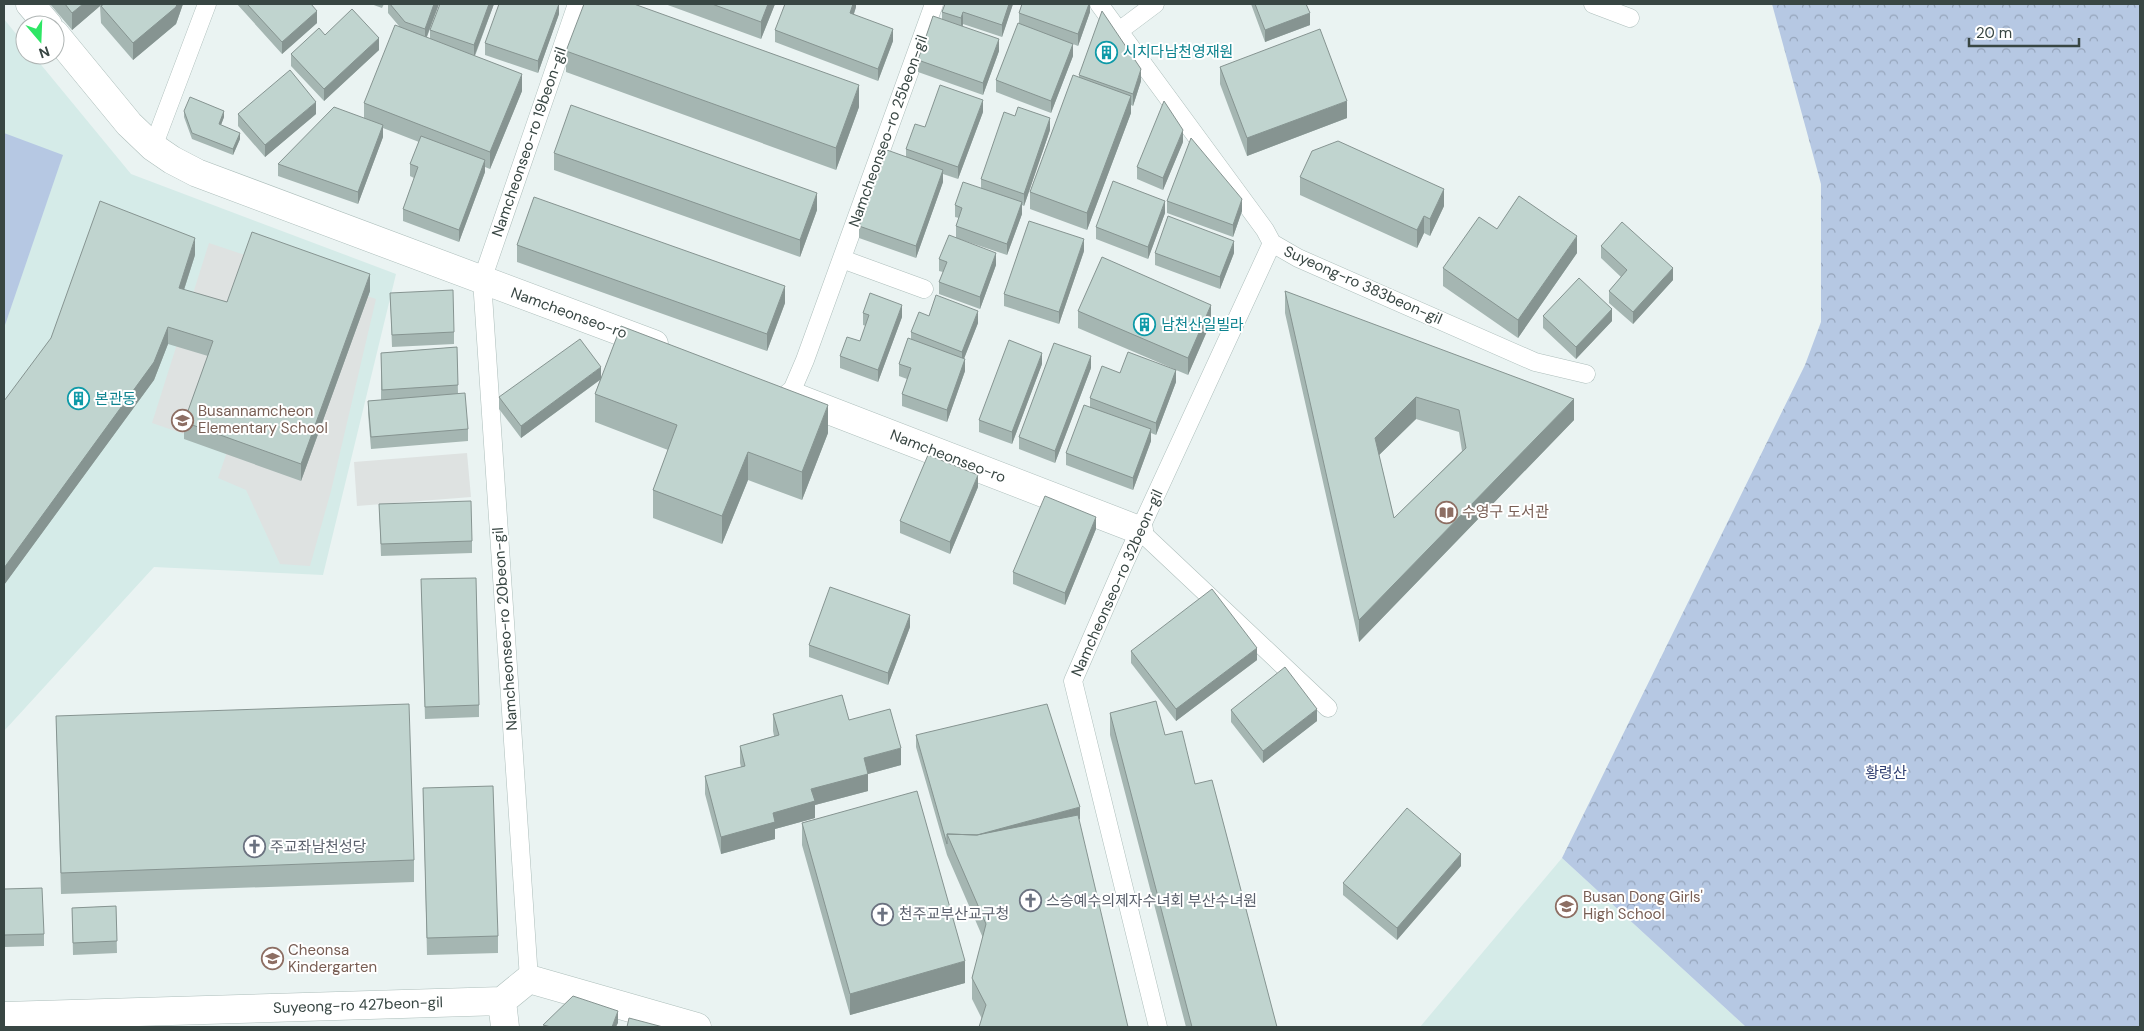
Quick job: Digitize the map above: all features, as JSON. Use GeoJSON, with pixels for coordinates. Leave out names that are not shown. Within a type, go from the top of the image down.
{"type":"FeatureCollection","features":[{"type":"Feature","properties":{"kind":"street"},"geometry":{"type":"LineString","coordinates":[[30,4],[39,15]]}},
{"type":"Feature","properties":{"kind":"street","name":"Namcheonseo-ro"},"geometry":{"type":"LineString","coordinates":[[65,46],[129,124],[153,147],[172,160],[197,173],[678,353]]}},
{"type":"Feature","properties":{"kind":"street","name":"Namcheonseo-ro"},"geometry":{"type":"LineString","coordinates":[[780,391],[1139,530]]}},
{"type":"Feature","properties":{"kind":"street"},"geometry":{"type":"LineString","coordinates":[[529,979],[696,1027]]}},
{"type":"Feature","properties":{"kind":"street","name":"Suyeong-ro 427beon-gil"},"geometry":{"type":"LineString","coordinates":[[4,1016],[504,1014],[529,979]]}},
{"type":"Feature","properties":{"kind":"lane"},"geometry":{"type":"LineString","coordinates":[[153,147],[207,4]]}},
{"type":"Feature","properties":{"kind":"lane","name":"Namcheonseo-ro 19beon-gil"},"geometry":{"type":"LineString","coordinates":[[482,280],[576,4]]}},
{"type":"Feature","properties":{"kind":"lane","name":"Namcheonseo-ro 25beon-gil"},"geometry":{"type":"LineString","coordinates":[[780,391],[805,360],[934,4]]}},
{"type":"Feature","properties":{"kind":"lane","name":"Suyeong-ro 383beon-gil"},"geometry":{"type":"LineString","coordinates":[[1099,4],[1265,230],[1272,243],[1298,258],[1535,362],[1586,374]]}},
{"type":"Feature","properties":{"kind":"lane"},"geometry":{"type":"LineString","coordinates":[[1119,31],[1155,4]]}},
{"type":"Feature","properties":{"kind":"lane"},"geometry":{"type":"LineString","coordinates":[[1593,4],[1630,18]]}},
{"type":"Feature","properties":{"kind":"lane","name":"Namcheonseo-ro 32beon-gil"},"geometry":{"type":"LineString","coordinates":[[1158,1027],[1073,682],[1139,530],[1272,243]]}},
{"type":"Feature","properties":{"kind":"lane"},"geometry":{"type":"LineString","coordinates":[[842,259],[924,289]]}},
{"type":"Feature","properties":{"kind":"lane","name":"Namcheonseo-ro 20beon-gil"},"geometry":{"type":"LineString","coordinates":[[482,280],[529,979]]}},
{"type":"Feature","properties":{"kind":"lane","name":"Namcheonseo-ro"},"geometry":{"type":"LineString","coordinates":[[1139,530],[1328,708]]}},
{"type":"Feature","properties":{"kind":"shaded area","name":"Busannamcheon Elementary School"},"geometry":{"type":"Polygon","coordinates":[[[4,19],[15,33],[15,65],[41,65],[131,174],[396,274],[323,575],[154,567],[4,731],[4,19]]]}},
{"type":"Feature","properties":{"kind":"shaded area"},"geometry":{"type":"Polygon","coordinates":[[[209,243],[376,299],[331,491],[310,566],[280,564],[246,490],[218,478],[228,449],[152,423],[209,243]]]}},
{"type":"Feature","properties":{"kind":"shaded area"},"geometry":{"type":"Polygon","coordinates":[[[467,453],[471,497],[357,506],[354,462],[467,453]]]}},
{"type":"Feature","properties":{"kind":"shaded area","name":"Busan Dong Girls' High School"},"geometry":{"type":"Polygon","coordinates":[[[1562,858],[1746,1027],[1420,1027],[1562,858]]]}},
{"type":"Feature","properties":{"kind":"green space","name":"황령산"},"geometry":{"type":"Polygon","coordinates":[[[1772,4],[2140,4],[2140,1027],[1746,1027],[1562,858],[1805,365],[1821,322],[1821,184],[1772,4]]]}},
{"type":"Feature","properties":{"kind":"green space"},"geometry":{"type":"Polygon","coordinates":[[[4,133],[63,155],[4,328],[4,133]]]}},
{"type":"Feature","properties":{"kind":"building"},"geometry":{"type":"Polygon","coordinates":[[[65,4],[83,4],[72,13],[65,4]]]}},
{"type":"Feature","properties":{"kind":"building"},"geometry":{"type":"Polygon","coordinates":[[[104,4],[177,4],[176,7],[133,43],[101,6],[104,4]]]}},
{"type":"Feature","properties":{"kind":"building"},"geometry":{"type":"Polygon","coordinates":[[[247,4],[311,4],[317,11],[282,42],[247,4]]]}},
{"type":"Feature","properties":{"kind":"building"},"geometry":{"type":"Polygon","coordinates":[[[390,4],[434,4],[425,29],[405,22],[390,4]]]}},
{"type":"Feature","properties":{"kind":"building"},"geometry":{"type":"Polygon","coordinates":[[[440,4],[489,4],[474,45],[430,30],[440,4]]]}},
{"type":"Feature","properties":{"kind":"building"},"geometry":{"type":"Polygon","coordinates":[[[499,4],[559,4],[538,61],[485,43],[499,4]]]}},
{"type":"Feature","properties":{"kind":"building"},"geometry":{"type":"Polygon","coordinates":[[[584,4],[634,4],[859,85],[836,148],[566,51],[584,4]]]}},
{"type":"Feature","properties":{"kind":"building"},"geometry":{"type":"Polygon","coordinates":[[[712,4],[768,4],[761,22],[712,4]]]}},
{"type":"Feature","properties":{"kind":"building"},"geometry":{"type":"Polygon","coordinates":[[[785,4],[853,4],[850,13],[893,29],[878,69],[775,30],[785,4]]]}},
{"type":"Feature","properties":{"kind":"building"},"geometry":{"type":"Polygon","coordinates":[[[945,4],[1009,4],[1002,25],[963,12],[961,18],[942,12],[945,4]]]}},
{"type":"Feature","properties":{"kind":"building"},"geometry":{"type":"Polygon","coordinates":[[[1022,4],[1089,4],[1078,34],[1019,13],[1022,4]]]}},
{"type":"Feature","properties":{"kind":"building"},"geometry":{"type":"Polygon","coordinates":[[[1255,4],[1306,4],[1310,13],[1265,30],[1255,4]]]}},
{"type":"Feature","properties":{"kind":"building"},"geometry":{"type":"Polygon","coordinates":[[[352,9],[379,38],[324,89],[291,54],[319,28],[325,35],[352,9]]]}},
{"type":"Feature","properties":{"kind":"building","name":"시치다남천영재원"},"geometry":{"type":"Polygon","coordinates":[[[1102,11],[1141,69],[1133,94],[1079,75],[1102,11]]]}},
{"type":"Feature","properties":{"kind":"building"},"geometry":{"type":"Polygon","coordinates":[[[933,16],[999,39],[983,83],[918,60],[933,16]]]}},
{"type":"Feature","properties":{"kind":"building"},"geometry":{"type":"Polygon","coordinates":[[[1018,23],[1073,44],[1051,101],[996,80],[1018,23]]]}},
{"type":"Feature","properties":{"kind":"building"},"geometry":{"type":"Polygon","coordinates":[[[395,25],[522,74],[490,152],[364,103],[395,25]]]}},
{"type":"Feature","properties":{"kind":"building"},"geometry":{"type":"Polygon","coordinates":[[[1320,29],[1347,101],[1247,138],[1220,67],[1320,29]]]}},
{"type":"Feature","properties":{"kind":"building"},"geometry":{"type":"Polygon","coordinates":[[[290,70],[316,102],[265,145],[238,114],[290,70]]]}},
{"type":"Feature","properties":{"kind":"building"},"geometry":{"type":"Polygon","coordinates":[[[1073,75],[1131,96],[1087,213],[1030,192],[1073,75]]]}},
{"type":"Feature","properties":{"kind":"building"},"geometry":{"type":"Polygon","coordinates":[[[940,85],[983,100],[958,167],[906,149],[915,124],[925,127],[940,85]]]}},
{"type":"Feature","properties":{"kind":"building"},"geometry":{"type":"Polygon","coordinates":[[[190,97],[224,111],[219,124],[240,133],[233,149],[192,133],[184,111],[190,97]]]}},
{"type":"Feature","properties":{"kind":"building"},"geometry":{"type":"Polygon","coordinates":[[[1164,101],[1183,130],[1163,178],[1137,167],[1164,101]]]}},
{"type":"Feature","properties":{"kind":"building"},"geometry":{"type":"Polygon","coordinates":[[[571,105],[817,193],[800,240],[554,153],[571,105]]]}},
{"type":"Feature","properties":{"kind":"building"},"geometry":{"type":"Polygon","coordinates":[[[334,107],[383,125],[358,192],[278,164],[334,107]]]}},
{"type":"Feature","properties":{"kind":"building"},"geometry":{"type":"Polygon","coordinates":[[[1018,107],[1050,118],[1024,194],[981,179],[1004,112],[1015,116],[1018,107]]]}},
{"type":"Feature","properties":{"kind":"building"},"geometry":{"type":"Polygon","coordinates":[[[421,136],[485,160],[459,230],[403,209],[418,167],[410,164],[421,136]]]}},
{"type":"Feature","properties":{"kind":"building"},"geometry":{"type":"Polygon","coordinates":[[[1191,138],[1242,199],[1233,225],[1167,201],[1191,138]]]}},
{"type":"Feature","properties":{"kind":"building"},"geometry":{"type":"Polygon","coordinates":[[[1338,141],[1444,189],[1430,219],[1424,216],[1417,230],[1300,177],[1312,151],[1338,141]]]}},
{"type":"Feature","properties":{"kind":"building"},"geometry":{"type":"Polygon","coordinates":[[[887,150],[943,170],[916,246],[859,226],[887,150]]]}},
{"type":"Feature","properties":{"kind":"building"},"geometry":{"type":"Polygon","coordinates":[[[1113,181],[1165,201],[1148,247],[1096,227],[1113,181]]]}},
{"type":"Feature","properties":{"kind":"building"},"geometry":{"type":"Polygon","coordinates":[[[963,182],[1022,202],[1007,244],[956,226],[962,208],[955,205],[963,182]]]}},
{"type":"Feature","properties":{"kind":"building"},"geometry":{"type":"Polygon","coordinates":[[[1519,196],[1577,236],[1518,320],[1443,268],[1479,217],[1497,229],[1519,196]]]}},
{"type":"Feature","properties":{"kind":"building"},"geometry":{"type":"Polygon","coordinates":[[[534,197],[785,286],[767,334],[517,245],[534,197]]]}},
{"type":"Feature","properties":{"kind":"building"},"geometry":{"type":"Polygon","coordinates":[[[100,201],[195,238],[179,288],[227,302],[252,232],[370,274],[301,464],[184,422],[213,341],[168,327],[154,362],[4,568],[4,401],[51,338],[100,201]]]}},
{"type":"Feature","properties":{"kind":"building"},"geometry":{"type":"Polygon","coordinates":[[[1168,216],[1234,241],[1220,277],[1155,253],[1168,216]]]}},
{"type":"Feature","properties":{"kind":"building"},"geometry":{"type":"Polygon","coordinates":[[[1029,221],[1084,239],[1059,312],[1004,294],[1029,221]]]}},
{"type":"Feature","properties":{"kind":"building"},"geometry":{"type":"Polygon","coordinates":[[[1622,222],[1673,268],[1633,312],[1609,291],[1627,270],[1601,246],[1622,222]]]}},
{"type":"Feature","properties":{"kind":"building"},"geometry":{"type":"Polygon","coordinates":[[[949,235],[996,253],[980,297],[939,282],[947,262],[939,259],[949,235]]]}},
{"type":"Feature","properties":{"kind":"building","name":"남천산일빌라"},"geometry":{"type":"Polygon","coordinates":[[[1102,257],[1211,305],[1188,358],[1078,311],[1102,257]]]}},
{"type":"Feature","properties":{"kind":"building"},"geometry":{"type":"Polygon","coordinates":[[[1579,278],[1612,309],[1576,347],[1543,316],[1579,278]]]}},
{"type":"Feature","properties":{"kind":"building"},"geometry":{"type":"Polygon","coordinates":[[[453,290],[454,332],[392,335],[390,293],[453,290]]]}},
{"type":"Feature","properties":{"kind":"building"},"geometry":{"type":"Polygon","coordinates":[[[1285,291],[1574,399],[1359,620],[1285,291]],[[1416,397],[1375,438],[1394,518],[1466,448],[1459,410],[1416,397]]]}},
{"type":"Feature","properties":{"kind":"building"},"geometry":{"type":"Polygon","coordinates":[[[870,293],[902,305],[878,370],[840,356],[847,337],[860,341],[869,315],[863,313],[870,293]]]}},
{"type":"Feature","properties":{"kind":"building"},"geometry":{"type":"Polygon","coordinates":[[[936,295],[978,311],[962,352],[911,332],[919,312],[929,316],[936,295]]]}},
{"type":"Feature","properties":{"kind":"building"},"geometry":{"type":"Polygon","coordinates":[[[621,326],[828,405],[802,472],[748,452],[722,516],[653,490],[677,425],[595,394],[621,326]]]}},
{"type":"Feature","properties":{"kind":"building"},"geometry":{"type":"Polygon","coordinates":[[[908,338],[965,359],[947,410],[902,394],[911,368],[899,364],[908,338]]]}},
{"type":"Feature","properties":{"kind":"building"},"geometry":{"type":"Polygon","coordinates":[[[580,339],[601,367],[521,426],[499,397],[580,339]]]}},
{"type":"Feature","properties":{"kind":"building"},"geometry":{"type":"Polygon","coordinates":[[[1009,340],[1042,353],[1012,432],[979,420],[1009,340]]]}},
{"type":"Feature","properties":{"kind":"building"},"geometry":{"type":"Polygon","coordinates":[[[1054,343],[1091,356],[1055,451],[1019,437],[1054,343]]]}},
{"type":"Feature","properties":{"kind":"building"},"geometry":{"type":"Polygon","coordinates":[[[457,347],[458,385],[382,390],[381,353],[457,347]]]}},
{"type":"Feature","properties":{"kind":"building"},"geometry":{"type":"Polygon","coordinates":[[[1128,352],[1176,370],[1156,423],[1090,398],[1102,366],[1120,373],[1128,352]]]}},
{"type":"Feature","properties":{"kind":"building"},"geometry":{"type":"Polygon","coordinates":[[[465,393],[468,429],[371,437],[368,401],[465,393]]]}},
{"type":"Feature","properties":{"kind":"building"},"geometry":{"type":"Polygon","coordinates":[[[1084,405],[1151,429],[1133,478],[1066,453],[1084,405]]]}},
{"type":"Feature","properties":{"kind":"building"},"geometry":{"type":"Polygon","coordinates":[[[928,455],[978,475],[950,542],[900,521],[928,455]]]}},
{"type":"Feature","properties":{"kind":"building"},"geometry":{"type":"Polygon","coordinates":[[[1045,496],[1096,517],[1065,593],[1013,572],[1045,496]]]}},
{"type":"Feature","properties":{"kind":"building"},"geometry":{"type":"Polygon","coordinates":[[[471,501],[472,541],[381,544],[379,504],[471,501]]]}},
{"type":"Feature","properties":{"kind":"building"},"geometry":{"type":"Polygon","coordinates":[[[476,578],[479,705],[425,707],[421,579],[476,578]]]}},
{"type":"Feature","properties":{"kind":"building"},"geometry":{"type":"Polygon","coordinates":[[[830,587],[910,615],[888,673],[809,645],[830,587]]]}},
{"type":"Feature","properties":{"kind":"building"},"geometry":{"type":"Polygon","coordinates":[[[1212,589],[1257,648],[1176,709],[1131,651],[1212,589]]]}},
{"type":"Feature","properties":{"kind":"building"},"geometry":{"type":"Polygon","coordinates":[[[1285,667],[1317,709],[1263,751],[1231,710],[1285,667]]]}},
{"type":"Feature","properties":{"kind":"building"},"geometry":{"type":"Polygon","coordinates":[[[842,695],[849,720],[890,709],[901,748],[864,758],[868,774],[811,789],[815,801],[773,813],[775,822],[721,837],[705,776],[745,766],[740,746],[779,735],[773,714],[842,695]]]}},
{"type":"Feature","properties":{"kind":"building"},"geometry":{"type":"Polygon","coordinates":[[[1156,701],[1165,735],[1182,731],[1195,784],[1212,780],[1277,1027],[1192,1027],[1110,713],[1156,701]]]}},
{"type":"Feature","properties":{"kind":"building"},"geometry":{"type":"Polygon","coordinates":[[[409,704],[414,860],[61,873],[56,716],[409,704]]]}},
{"type":"Feature","properties":{"kind":"building"},"geometry":{"type":"Polygon","coordinates":[[[1047,704],[1080,807],[977,835],[947,834],[947,844],[916,735],[1047,704]]]}},
{"type":"Feature","properties":{"kind":"building"},"geometry":{"type":"Polygon","coordinates":[[[493,786],[498,936],[427,938],[423,788],[493,786]]]}},
{"type":"Feature","properties":{"kind":"building","name":"천주교부산교구청"},"geometry":{"type":"Polygon","coordinates":[[[917,791],[965,961],[850,994],[802,823],[917,791]]]}},
{"type":"Feature","properties":{"kind":"building"},"geometry":{"type":"Polygon","coordinates":[[[1407,808],[1461,854],[1397,928],[1343,883],[1407,808]]]}},
{"type":"Feature","properties":{"kind":"building","name":"스승예수의제자수녀회 부산수녀원"},"geometry":{"type":"Polygon","coordinates":[[[1078,815],[1128,1027],[979,1027],[986,1005],[972,978],[986,924],[947,834],[977,835],[1078,815]]]}},
{"type":"Feature","properties":{"kind":"building"},"geometry":{"type":"Polygon","coordinates":[[[42,888],[44,934],[4,935],[4,889],[42,888]]]}},
{"type":"Feature","properties":{"kind":"building"},"geometry":{"type":"Polygon","coordinates":[[[116,906],[117,941],[73,943],[72,908],[116,906]]]}},
{"type":"Feature","properties":{"kind":"building"},"geometry":{"type":"Polygon","coordinates":[[[573,996],[618,1011],[612,1027],[551,1027],[543,1025],[573,996]]]}},
{"type":"Feature","properties":{"kind":"building"},"geometry":{"type":"Polygon","coordinates":[[[629,1018],[663,1027],[627,1027],[629,1018]]]}},
{"type":"Feature","properties":{"kind":"place","name":"시치다남천영재원"},"geometry":{"type":"Point","coordinates":[1107,52]}},
{"type":"Feature","properties":{"kind":"place","name":"남천산일빌라"},"geometry":{"type":"Point","coordinates":[1145,325]}},
{"type":"Feature","properties":{"kind":"place","name":"본관동"},"geometry":{"type":"Point","coordinates":[79,399]}},
{"type":"Feature","properties":{"kind":"place","name":"Busannamcheon Elementary School"},"geometry":{"type":"Point","coordinates":[182,420]}},
{"type":"Feature","properties":{"kind":"place","name":"수영구 도서관"},"geometry":{"type":"Point","coordinates":[1446,512]}},
{"type":"Feature","properties":{"kind":"place","name":"주교좌남천성당"},"geometry":{"type":"Point","coordinates":[254,847]}},
{"type":"Feature","properties":{"kind":"place","name":"스승예수의제자수녀회 부산수녀원"},"geometry":{"type":"Point","coordinates":[1030,901]}},
{"type":"Feature","properties":{"kind":"place","name":"Busan Dong Girls' High School"},"geometry":{"type":"Point","coordinates":[1567,906]}},
{"type":"Feature","properties":{"kind":"place","name":"천주교부산교구청"},"geometry":{"type":"Point","coordinates":[883,914]}},
{"type":"Feature","properties":{"kind":"place","name":"Cheonsa Kindergarten"},"geometry":{"type":"Point","coordinates":[272,959]}}]}
